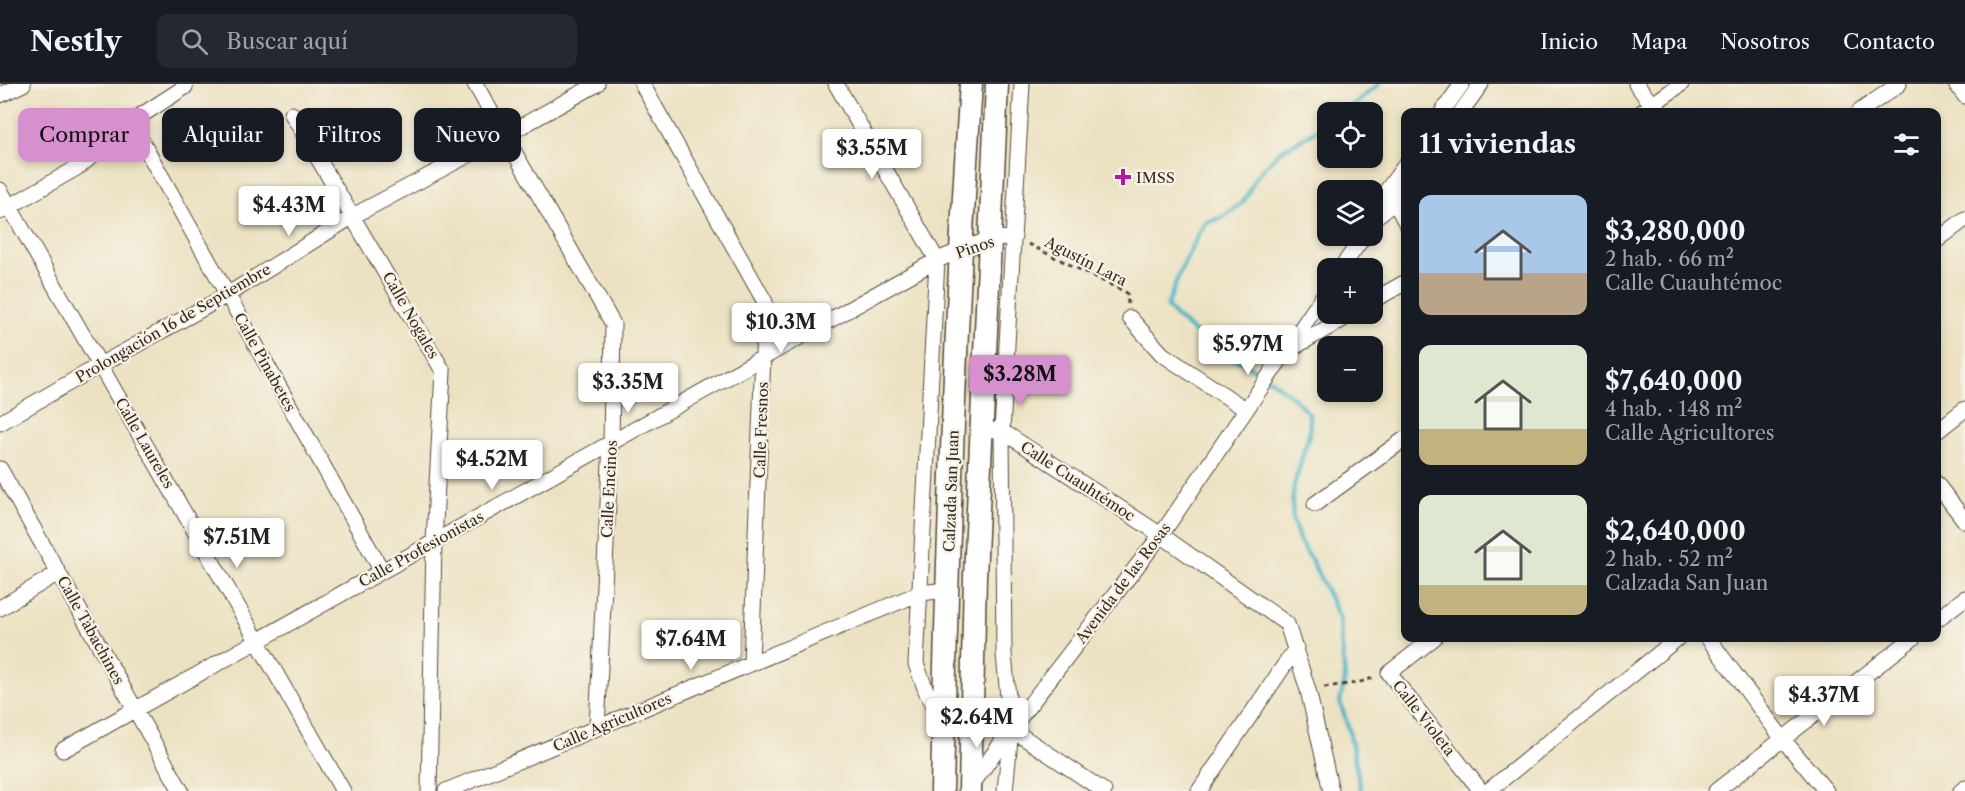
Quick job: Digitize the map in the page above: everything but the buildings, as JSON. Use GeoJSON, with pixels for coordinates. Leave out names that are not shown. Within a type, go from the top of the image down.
{"type":"FeatureCollection","features":[{"type":"Feature","properties":{"kind":"main road","name":"Calzada San Juan"},"geometry":{"type":"LineString","coordinates":[[942,791],[960,252],[971,84]]}},
{"type":"Feature","properties":{"kind":"main road","name":"Calzada San Juan"},"geometry":{"type":"LineString","coordinates":[[972,790],[975,577],[993,430],[990,239],[997,84]]}},
{"type":"Feature","properties":{"kind":"street"},"geometry":{"type":"LineString","coordinates":[[0,96],[23,84]]}},
{"type":"Feature","properties":{"kind":"street"},"geometry":{"type":"LineString","coordinates":[[150,110],[185,87],[186,84]]}},
{"type":"Feature","properties":{"kind":"street","name":"Calle Encinos"},"geometry":{"type":"LineString","coordinates":[[475,84],[488,108]]}},
{"type":"Feature","properties":{"kind":"street","name":"Prolongación 16 de Septiembre"},"geometry":{"type":"LineString","coordinates":[[521,126],[597,84]]}},
{"type":"Feature","properties":{"kind":"street","name":"Calle Fresnos"},"geometry":{"type":"LineString","coordinates":[[642,84],[765,302],[752,663]]}},
{"type":"Feature","properties":{"kind":"street"},"geometry":{"type":"LineString","coordinates":[[836,84],[937,260],[915,664],[927,693],[943,721]]}},
{"type":"Feature","properties":{"kind":"street"},"geometry":{"type":"LineString","coordinates":[[1005,791],[1011,729],[1004,654],[993,430],[1014,237],[1022,84]]}},
{"type":"Feature","properties":{"kind":"street"},"geometry":{"type":"LineString","coordinates":[[1445,108],[1462,84]]}},
{"type":"Feature","properties":{"kind":"street"},"geometry":{"type":"LineString","coordinates":[[1464,108],[1481,84]]}},
{"type":"Feature","properties":{"kind":"street"},"geometry":{"type":"LineString","coordinates":[[1636,84],[1650,108]]}},
{"type":"Feature","properties":{"kind":"street"},"geometry":{"type":"LineString","coordinates":[[1653,108],[1681,84]]}},
{"type":"Feature","properties":{"kind":"street"},"geometry":{"type":"LineString","coordinates":[[1865,108],[1899,84]]}},
{"type":"Feature","properties":{"kind":"street"},"geometry":{"type":"LineString","coordinates":[[1956,84],[1965,96]]}},
{"type":"Feature","properties":{"kind":"street","name":"Calle Nogales"},"geometry":{"type":"LineString","coordinates":[[292,114],[443,371],[434,542],[429,791]]}},
{"type":"Feature","properties":{"kind":"street","name":"Calle Pinabetes"},"geometry":{"type":"LineString","coordinates":[[150,156],[382,571]]}},
{"type":"Feature","properties":{"kind":"street"},"geometry":{"type":"LineString","coordinates":[[5,210],[85,162]]}},
{"type":"Feature","properties":{"kind":"street","name":"Prolongación 16 de Septiembre"},"geometry":{"type":"LineString","coordinates":[[0,423],[227,295],[353,216],[455,162]]}},
{"type":"Feature","properties":{"kind":"street","name":"Calle Encinos"},"geometry":{"type":"LineString","coordinates":[[519,162],[614,324],[611,443],[597,728]]}},
{"type":"Feature","properties":{"kind":"street"},"geometry":{"type":"LineString","coordinates":[[1383,207],[1401,174]]}},
{"type":"Feature","properties":{"kind":"street","name":"Calle Laureles"},"geometry":{"type":"LineString","coordinates":[[0,190],[5,210],[100,365],[343,791]]}},
{"type":"Feature","properties":{"kind":"street"},"geometry":{"type":"LineString","coordinates":[[1390,197],[1401,191]]}},
{"type":"Feature","properties":{"kind":"street"},"geometry":{"type":"LineString","coordinates":[[1390,197],[1401,215]]}},
{"type":"Feature","properties":{"kind":"street"},"geometry":{"type":"LineString","coordinates":[[1941,237],[1965,219]]}},
{"type":"Feature","properties":{"kind":"street","name":"Pinos"},"geometry":{"type":"LineString","coordinates":[[937,260],[990,239],[1014,237]]}},
{"type":"Feature","properties":{"kind":"street","name":"Calle Profesionistas"},"geometry":{"type":"LineString","coordinates":[[63,750],[937,260]]}},
{"type":"Feature","properties":{"kind":"street"},"geometry":{"type":"LineString","coordinates":[[1383,295],[1401,285]]}},
{"type":"Feature","properties":{"kind":"street"},"geometry":{"type":"LineString","coordinates":[[1284,353],[1317,305]]}},
{"type":"Feature","properties":{"kind":"street"},"geometry":{"type":"LineString","coordinates":[[1130,318],[1162,354],[1248,405]]}},
{"type":"Feature","properties":{"kind":"street"},"geometry":{"type":"LineString","coordinates":[[1284,353],[1335,324]]}},
{"type":"Feature","properties":{"kind":"street","name":"Avenida de las Rosas"},"geometry":{"type":"LineString","coordinates":[[972,790],[1011,729],[1161,535],[1284,353]]}},
{"type":"Feature","properties":{"kind":"street"},"geometry":{"type":"LineString","coordinates":[[1941,428],[1965,409]]}},
{"type":"Feature","properties":{"kind":"street","name":"Calle Cuauhtémoc"},"geometry":{"type":"LineString","coordinates":[[993,430],[1161,535],[1287,624],[1296,648]]}},
{"type":"Feature","properties":{"kind":"street"},"geometry":{"type":"LineString","coordinates":[[1315,504],[1401,442]]}},
{"type":"Feature","properties":{"kind":"street","name":"Calle Tabachines"},"geometry":{"type":"LineString","coordinates":[[0,469],[181,791]]}},
{"type":"Feature","properties":{"kind":"street"},"geometry":{"type":"LineString","coordinates":[[1941,490],[1965,521]]}},
{"type":"Feature","properties":{"kind":"street"},"geometry":{"type":"LineString","coordinates":[[0,608],[58,573]]}},
{"type":"Feature","properties":{"kind":"street","name":"Calle Agricultores"},"geometry":{"type":"LineString","coordinates":[[446,791],[920,593],[947,590]]}},
{"type":"Feature","properties":{"kind":"street"},"geometry":{"type":"LineString","coordinates":[[1941,616],[1965,598]]}},
{"type":"Feature","properties":{"kind":"street","name":"Calle Violeta"},"geometry":{"type":"LineString","coordinates":[[1429,642],[1389,673],[1480,791]]}},
{"type":"Feature","properties":{"kind":"street"},"geometry":{"type":"LineString","coordinates":[[1488,791],[1673,642]]}},
{"type":"Feature","properties":{"kind":"street"},"geometry":{"type":"LineString","coordinates":[[1711,642],[1782,738],[1826,791]]}},
{"type":"Feature","properties":{"kind":"street"},"geometry":{"type":"LineString","coordinates":[[1716,791],[1908,642]]}},
{"type":"Feature","properties":{"kind":"street"},"geometry":{"type":"LineString","coordinates":[[1198,791],[1296,648]]}},
{"type":"Feature","properties":{"kind":"street"},"geometry":{"type":"LineString","coordinates":[[1296,648],[1331,791]]}},
{"type":"Feature","properties":{"kind":"street"},"geometry":{"type":"LineString","coordinates":[[1011,729],[1104,791]]}},
{"type":"Feature","properties":{"kind":"street"},"geometry":{"type":"LineString","coordinates":[[1961,791],[1965,788]]}},
{"type":"Feature","properties":{"kind":"path","name":"Agustín Lara"},"geometry":{"type":"LineString","coordinates":[[1014,237],[1127,293],[1130,318]]}},
{"type":"Feature","properties":{"kind":"path"},"geometry":{"type":"LineString","coordinates":[[1317,688],[1357,683]]}},
{"type":"Feature","properties":{"kind":"waterway"},"geometry":{"type":"LineString","coordinates":[[1357,102],[1379,84]]}},
{"type":"Feature","properties":{"kind":"waterway"},"geometry":{"type":"LineString","coordinates":[[1317,130],[1279,152],[1256,177],[1244,201],[1223,217],[1205,223],[1184,264],[1167,307],[1190,329],[1281,387],[1309,414],[1310,431],[1294,485],[1293,520],[1300,542],[1312,561],[1339,617],[1345,679],[1340,702],[1349,730],[1361,791]]}},
{"type":"Feature","properties":{"kind":"place","name":"IMSS"},"geometry":{"type":"Point","coordinates":[1123,177]}}]}
